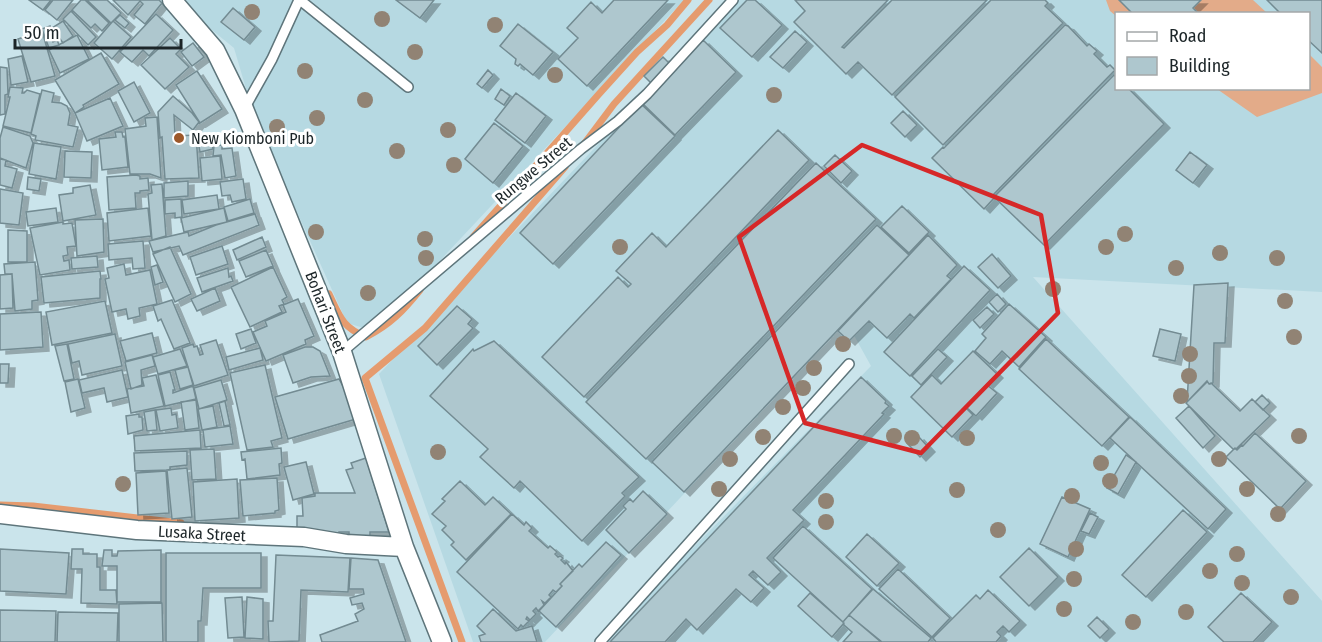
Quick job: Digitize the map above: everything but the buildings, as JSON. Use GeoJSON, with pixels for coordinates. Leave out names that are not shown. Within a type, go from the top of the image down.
{"type":"FeatureCollection","features":[{"type":"Feature","properties":{"kind":"street","name":"Bohari Street"},"geometry":{"type":"LineString","coordinates":[[172,0],[215,50],[243,109],[342,352],[404,547],[442,642]]}},
{"type":"Feature","properties":{"kind":"street","name":"Lusaka Street"},"geometry":{"type":"LineString","coordinates":[[0,514],[137,530],[304,537],[346,544],[404,547]]}},
{"type":"Feature","properties":{"kind":"lane"},"geometry":{"type":"LineString","coordinates":[[243,109],[272,59],[300,0],[408,87]]}},
{"type":"Feature","properties":{"kind":"lane","name":"Rungwe Street"},"geometry":{"type":"LineString","coordinates":[[342,352],[581,149],[618,121],[647,94],[733,0]]}},
{"type":"Feature","properties":{"kind":"lane"},"geometry":{"type":"LineString","coordinates":[[600,642],[849,364]]}},
{"type":"Feature","properties":{"kind":"highlighted area"},"geometry":{"type":"Polygon","coordinates":[[[862,145],[1041,215],[1058,313],[921,453],[805,423],[739,237],[862,145]]]}},
{"type":"Feature","properties":{"kind":"shaded area"},"geometry":{"type":"Polygon","coordinates":[[[175,0],[684,0],[374,331],[347,323],[255,119],[234,48],[175,0]]]}},
{"type":"Feature","properties":{"kind":"shaded area"},"geometry":{"type":"Polygon","coordinates":[[[736,0],[1322,0],[1322,292],[1033,277],[1322,601],[1322,642],[601,642],[871,366],[846,321],[545,642],[473,642],[379,374],[736,0]]]}},
{"type":"Feature","properties":{"kind":"shaded area"},"geometry":{"type":"Polygon","coordinates":[[[1106,0],[1253,0],[1266,12],[1115,12],[1115,15],[1110,11],[1106,0]]]}},
{"type":"Feature","properties":{"kind":"shaded area"},"geometry":{"type":"Polygon","coordinates":[[[1310,55],[1322,67],[1322,93],[1257,117],[1218,90],[1310,90],[1310,55]]]}},
{"type":"Feature","properties":{"kind":"waterway"},"geometry":{"type":"LineString","coordinates":[[473,237],[637,52],[667,25],[688,0]]}},
{"type":"Feature","properties":{"kind":"waterway"},"geometry":{"type":"LineString","coordinates":[[584,144],[614,104],[709,0]]}},
{"type":"Feature","properties":{"kind":"waterway"},"geometry":{"type":"LineString","coordinates":[[462,642],[365,378],[425,328],[565,167]]}},
{"type":"Feature","properties":{"kind":"waterway"},"geometry":{"type":"LineString","coordinates":[[329,294],[339,315],[347,325],[366,337],[396,316],[420,290]]}},
{"type":"Feature","properties":{"kind":"waterway"},"geometry":{"type":"LineString","coordinates":[[0,505],[33,506],[181,523]]}},
{"type":"Feature","properties":{"kind":"place","name":"New Kiomboni Pub"},"geometry":{"type":"Point","coordinates":[179,138]}}]}
